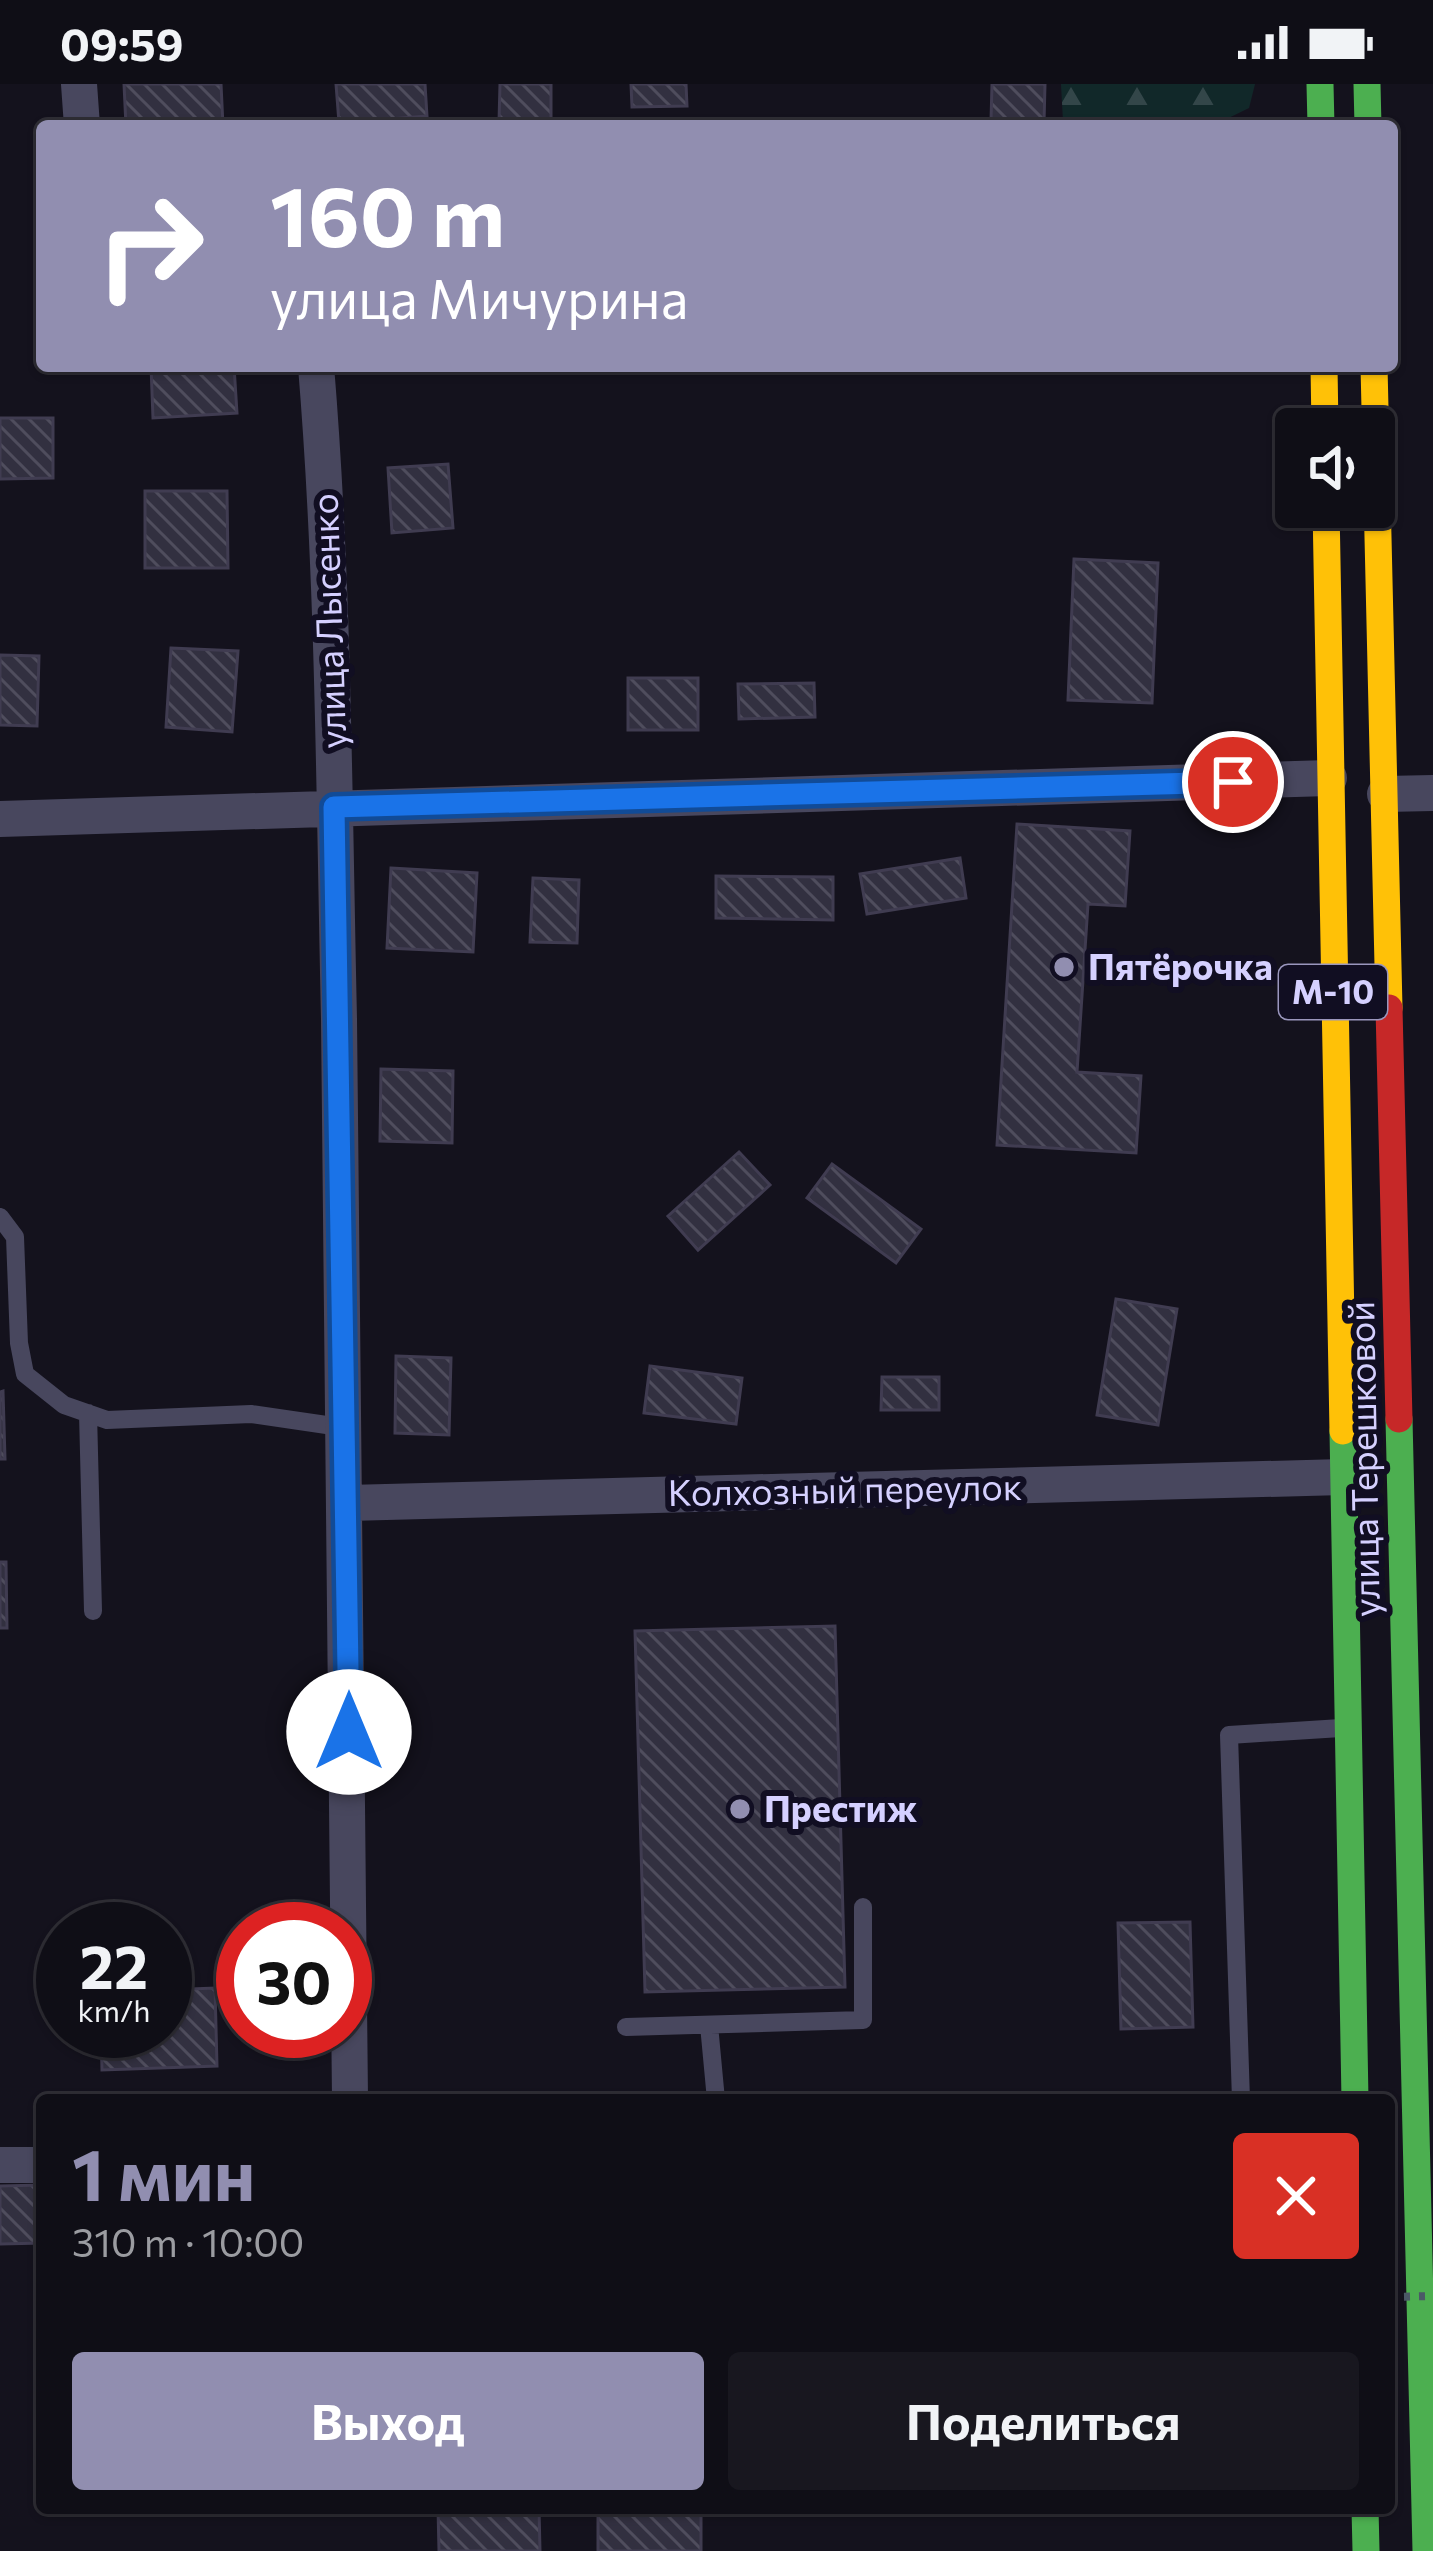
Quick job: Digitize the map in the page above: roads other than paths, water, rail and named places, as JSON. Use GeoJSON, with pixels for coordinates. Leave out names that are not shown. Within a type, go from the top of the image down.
{"type":"FeatureCollection","features":[{"type":"Feature","properties":{"kind":"highway"},"geometry":{"type":"LineString","coordinates":[[1320,84],[1321,120]]}},
{"type":"Feature","properties":{"kind":"highway"},"geometry":{"type":"LineString","coordinates":[[1367,84],[1368,120]]}},
{"type":"Feature","properties":{"kind":"highway"},"geometry":{"type":"LineString","coordinates":[[1324,372],[1325,408]]}},
{"type":"Feature","properties":{"kind":"highway","name":"улица Терешковой"},"geometry":{"type":"LineString","coordinates":[[1374,372],[1426,2551]]}},
{"type":"Feature","properties":{"kind":"highway","name":"улица Терешковой"},"geometry":{"type":"LineString","coordinates":[[1326,528],[1355,2094]]}},
{"type":"Feature","properties":{"kind":"highway"},"geometry":{"type":"LineString","coordinates":[[1365,2514],[1366,2551]]}},
{"type":"Feature","properties":{"kind":"street"},"geometry":{"type":"LineString","coordinates":[[79,84],[82,120]]}},
{"type":"Feature","properties":{"kind":"street","name":"улица Лысенко"},"geometry":{"type":"LineString","coordinates":[[316,372],[328,514],[347,1428],[350,2094]]}},
{"type":"Feature","properties":{"kind":"street"},"geometry":{"type":"LineString","coordinates":[[0,818],[1329,778]]}},
{"type":"Feature","properties":{"kind":"street"},"geometry":{"type":"LineString","coordinates":[[1385,794],[1433,793]]}},
{"type":"Feature","properties":{"kind":"street","name":"Колхозный переулок"},"geometry":{"type":"LineString","coordinates":[[348,1503],[1343,1477]]}},
{"type":"Feature","properties":{"kind":"street"},"geometry":{"type":"LineString","coordinates":[[0,2164],[36,2165]]}},
{"type":"Feature","properties":{"kind":"lane"},"geometry":{"type":"LineString","coordinates":[[0,1217],[15,1237],[19,1343],[25,1374],[64,1405],[107,1420],[251,1414],[347,1428]]}},
{"type":"Feature","properties":{"kind":"lane"},"geometry":{"type":"LineString","coordinates":[[88,1413],[93,1611]]}},
{"type":"Feature","properties":{"kind":"lane"},"geometry":{"type":"LineString","coordinates":[[1240,2094],[1229,1735],[1346,1727]]}},
{"type":"Feature","properties":{"kind":"lane"},"geometry":{"type":"LineString","coordinates":[[626,2027],[863,2020],[863,1907]]}},
{"type":"Feature","properties":{"kind":"lane"},"geometry":{"type":"LineString","coordinates":[[709,2025],[715,2094]]}},
{"type":"Feature","properties":{"kind":"place","name":"Пятёрочка"},"geometry":{"type":"Point","coordinates":[1064,967]}},
{"type":"Feature","properties":{"kind":"place","name":"Престиж"},"geometry":{"type":"Point","coordinates":[740,1809]}}]}
